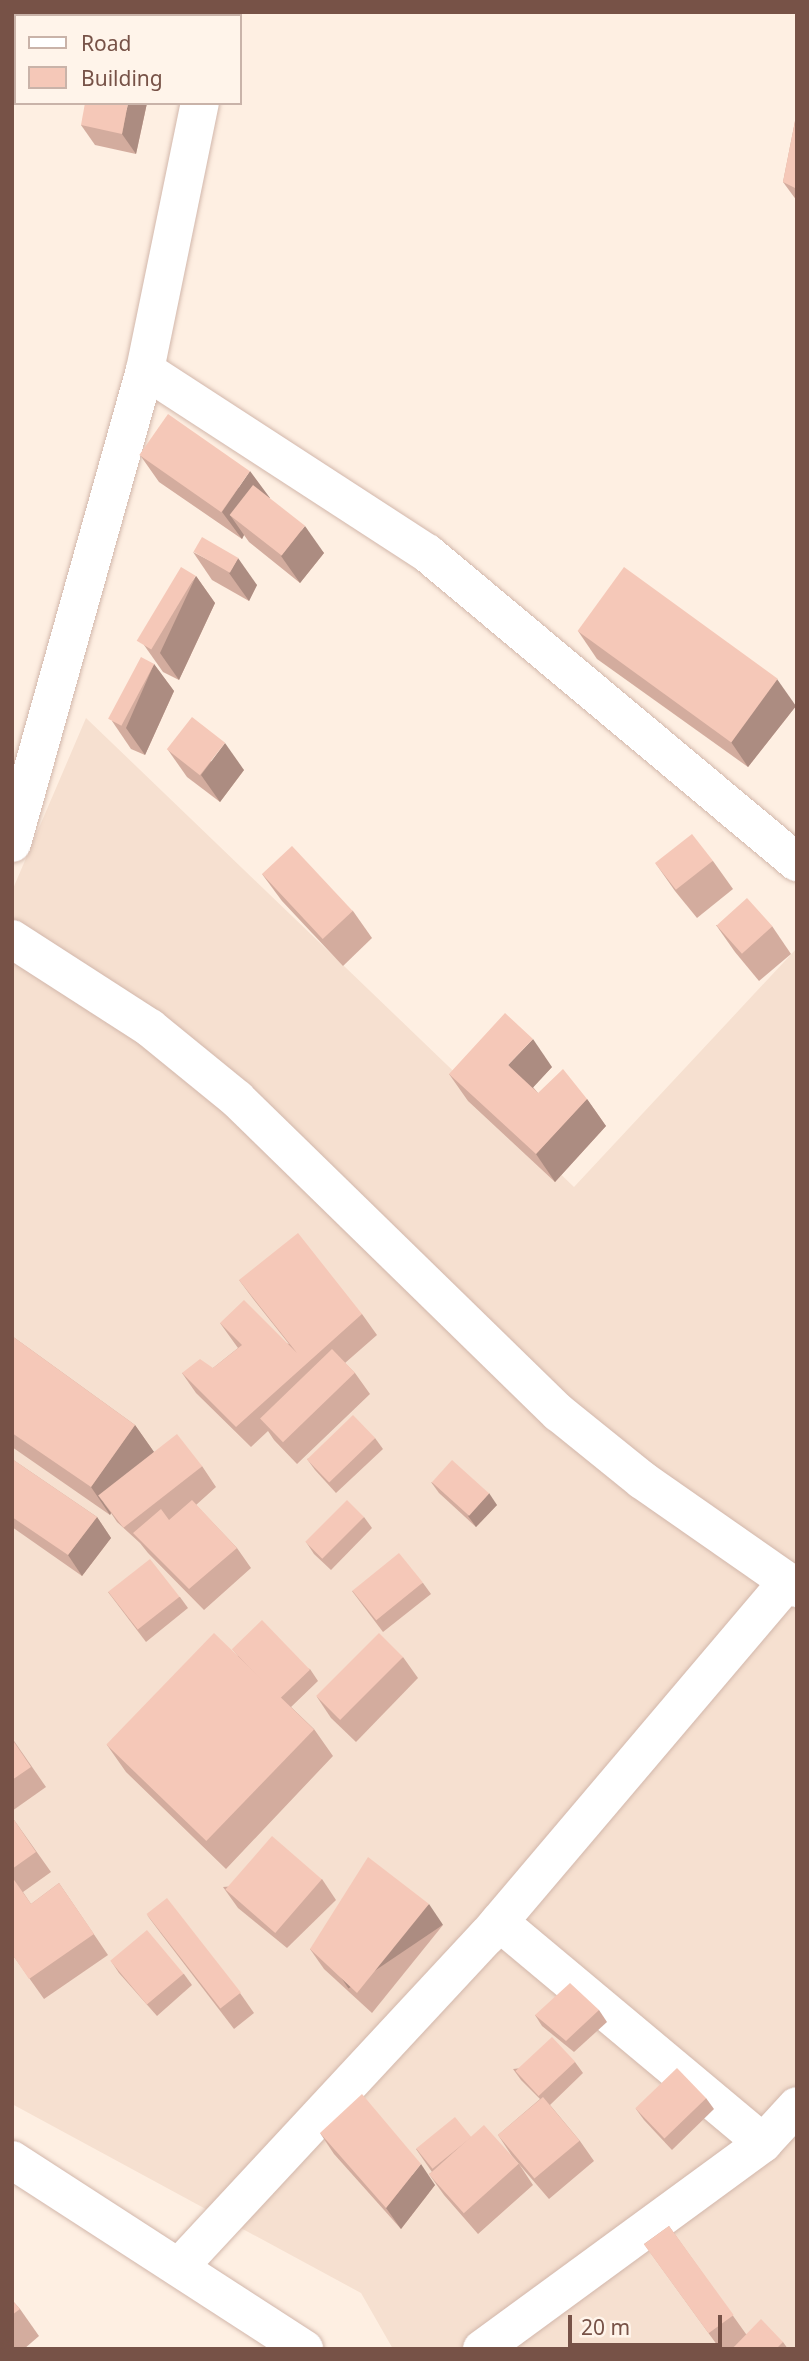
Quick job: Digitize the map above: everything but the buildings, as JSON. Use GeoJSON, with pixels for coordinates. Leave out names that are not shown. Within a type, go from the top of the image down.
{"type":"FeatureCollection","features":[{"type":"Feature","properties":{"kind":"street"},"geometry":{"type":"LineString","coordinates":[[12,843],[145,370],[200,105]]}},
{"type":"Feature","properties":{"kind":"street"},"geometry":{"type":"LineString","coordinates":[[145,370],[427,553],[797,862]]}},
{"type":"Feature","properties":{"kind":"street"},"geometry":{"type":"LineString","coordinates":[[12,939],[150,1028],[237,1099],[559,1413],[642,1480],[792,1585],[499,1922],[179,2267]]}},
{"type":"Feature","properties":{"kind":"street"},"geometry":{"type":"LineString","coordinates":[[499,1922],[762,2143]]}},
{"type":"Feature","properties":{"kind":"street"},"geometry":{"type":"LineString","coordinates":[[482,2349],[762,2143],[797,2106]]}},
{"type":"Feature","properties":{"kind":"street"},"geometry":{"type":"LineString","coordinates":[[12,2160],[304,2349]]}},
{"type":"Feature","properties":{"kind":"shaded area"},"geometry":{"type":"Polygon","coordinates":[[[86,718],[574,1187],[797,948],[797,2349],[393,2349],[361,2293],[12,2104],[12,891],[86,718]]]}}]}
